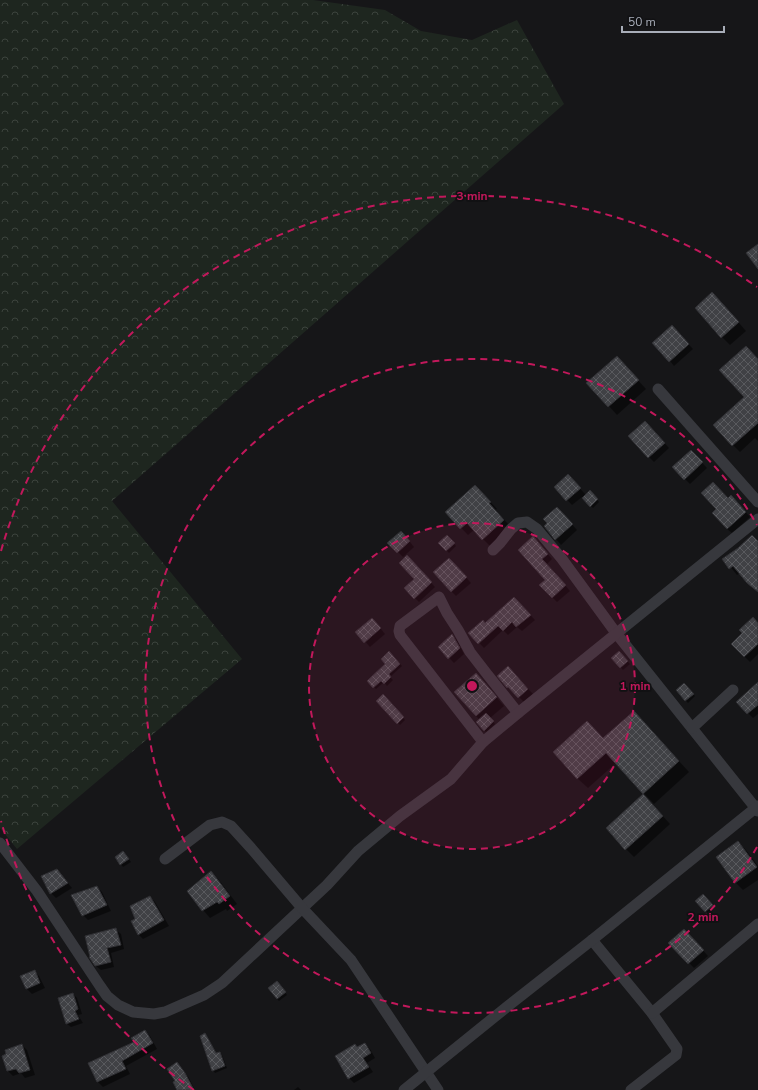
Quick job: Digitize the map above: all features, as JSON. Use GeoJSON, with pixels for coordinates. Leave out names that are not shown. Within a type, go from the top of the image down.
{"type":"FeatureCollection","features":[{"type":"Feature","properties":{"kind":"street"},"geometry":{"type":"LineString","coordinates":[[658,389],[758,502]]}},
{"type":"Feature","properties":{"kind":"street"},"geometry":{"type":"LineString","coordinates":[[0,843],[37,891],[107,996],[118,1005],[133,1012],[154,1014],[204,996],[244,964],[327,885],[358,851],[400,816],[451,779],[483,742],[758,519]]}},
{"type":"Feature","properties":{"kind":"street"},"geometry":{"type":"LineString","coordinates":[[404,1090],[757,808],[616,633],[562,559],[537,529],[527,522],[518,523],[493,550]]}},
{"type":"Feature","properties":{"kind":"street"},"geometry":{"type":"LineString","coordinates":[[483,742],[400,635],[400,626],[439,597],[470,652],[518,713]]}},
{"type":"Feature","properties":{"kind":"street"},"geometry":{"type":"LineString","coordinates":[[692,728],[733,690]]}},
{"type":"Feature","properties":{"kind":"street"},"geometry":{"type":"LineString","coordinates":[[165,859],[210,825],[222,822],[231,826],[302,908],[351,960],[438,1090]]}},
{"type":"Feature","properties":{"kind":"street"},"geometry":{"type":"LineString","coordinates":[[652,1013],[758,924]]}},
{"type":"Feature","properties":{"kind":"street"},"geometry":{"type":"LineString","coordinates":[[592,940],[652,1013],[677,1049],[676,1055],[631,1090]]}},
{"type":"Feature","properties":{"kind":"green space"},"geometry":{"type":"Polygon","coordinates":[[[0,0],[313,0],[385,10],[421,31],[472,40],[517,20],[564,104],[112,501],[242,659],[17,849],[0,828],[0,0]]]}},
{"type":"Feature","properties":{"kind":"building"},"geometry":{"type":"Polygon","coordinates":[[[758,244],[758,269],[746,253],[758,244]]]}},
{"type":"Feature","properties":{"kind":"building"},"geometry":{"type":"Polygon","coordinates":[[[712,292],[739,322],[721,338],[695,308],[712,292]]]}},
{"type":"Feature","properties":{"kind":"building"},"geometry":{"type":"Polygon","coordinates":[[[672,325],[689,344],[669,362],[652,343],[672,325]]]}},
{"type":"Feature","properties":{"kind":"building"},"geometry":{"type":"Polygon","coordinates":[[[746,346],[758,359],[758,423],[732,446],[713,425],[744,397],[719,370],[746,346]]]}},
{"type":"Feature","properties":{"kind":"building"},"geometry":{"type":"Polygon","coordinates":[[[617,356],[639,380],[608,407],[586,383],[617,356]]]}},
{"type":"Feature","properties":{"kind":"building"},"geometry":{"type":"Polygon","coordinates":[[[645,421],[665,443],[648,458],[628,436],[645,421]]]}},
{"type":"Feature","properties":{"kind":"building"},"geometry":{"type":"Polygon","coordinates":[[[691,450],[703,462],[684,480],[672,467],[691,450]]]}},
{"type":"Feature","properties":{"kind":"building"},"geometry":{"type":"Polygon","coordinates":[[[568,474],[581,488],[566,501],[554,487],[568,474]]]}},
{"type":"Feature","properties":{"kind":"building"},"geometry":{"type":"Polygon","coordinates":[[[713,482],[728,498],[731,495],[746,512],[727,529],[712,513],[716,509],[701,493],[713,482]]]}},
{"type":"Feature","properties":{"kind":"building"},"geometry":{"type":"Polygon","coordinates":[[[475,485],[491,502],[489,503],[504,520],[482,540],[467,523],[460,529],[445,512],[475,485]]]}},
{"type":"Feature","properties":{"kind":"building"},"geometry":{"type":"Polygon","coordinates":[[[590,490],[598,499],[590,507],[582,498],[590,490]]]}},
{"type":"Feature","properties":{"kind":"building"},"geometry":{"type":"Polygon","coordinates":[[[557,507],[573,524],[555,540],[544,526],[547,523],[543,519],[557,507]]]}},
{"type":"Feature","properties":{"kind":"building"},"geometry":{"type":"Polygon","coordinates":[[[401,531],[410,541],[397,553],[387,543],[401,531]]]}},
{"type":"Feature","properties":{"kind":"building"},"geometry":{"type":"Polygon","coordinates":[[[447,535],[455,543],[446,551],[438,543],[447,535]]]}},
{"type":"Feature","properties":{"kind":"building"},"geometry":{"type":"Polygon","coordinates":[[[752,535],[758,541],[758,592],[747,583],[733,566],[729,569],[722,559],[738,548],[752,535]]]}},
{"type":"Feature","properties":{"kind":"building"},"geometry":{"type":"Polygon","coordinates":[[[533,536],[548,554],[542,559],[566,585],[552,598],[539,585],[545,580],[518,550],[533,536]]]}},
{"type":"Feature","properties":{"kind":"building"},"geometry":{"type":"Polygon","coordinates":[[[407,555],[432,582],[414,599],[404,588],[414,579],[399,563],[407,555]]]}},
{"type":"Feature","properties":{"kind":"building"},"geometry":{"type":"Polygon","coordinates":[[[449,558],[467,577],[451,592],[433,572],[449,558]]]}},
{"type":"Feature","properties":{"kind":"building"},"geometry":{"type":"Polygon","coordinates":[[[514,597],[531,615],[516,627],[512,622],[503,631],[498,626],[478,644],[468,633],[483,620],[485,623],[514,597]]]}},
{"type":"Feature","properties":{"kind":"building"},"geometry":{"type":"Polygon","coordinates":[[[753,617],[758,623],[758,644],[744,657],[731,644],[742,633],[739,630],[753,617]]]}},
{"type":"Feature","properties":{"kind":"building"},"geometry":{"type":"Polygon","coordinates":[[[372,618],[381,628],[364,643],[355,632],[372,618]]]}},
{"type":"Feature","properties":{"kind":"building"},"geometry":{"type":"Polygon","coordinates":[[[452,634],[460,648],[448,659],[438,647],[452,634]]]}},
{"type":"Feature","properties":{"kind":"building"},"geometry":{"type":"Polygon","coordinates":[[[389,651],[400,664],[389,674],[391,677],[384,684],[381,681],[373,688],[367,681],[385,664],[381,659],[389,651]]]}},
{"type":"Feature","properties":{"kind":"building"},"geometry":{"type":"Polygon","coordinates":[[[619,651],[628,661],[620,668],[611,658],[619,651]]]}},
{"type":"Feature","properties":{"kind":"building"},"geometry":{"type":"Polygon","coordinates":[[[508,666],[528,689],[518,698],[497,676],[508,666]]]}},
{"type":"Feature","properties":{"kind":"building"},"geometry":{"type":"Polygon","coordinates":[[[476,673],[497,697],[476,716],[454,692],[476,673]]]}},
{"type":"Feature","properties":{"kind":"building"},"geometry":{"type":"Polygon","coordinates":[[[758,682],[758,705],[747,714],[736,702],[758,682]]]}},
{"type":"Feature","properties":{"kind":"building"},"geometry":{"type":"Polygon","coordinates":[[[684,683],[694,694],[685,701],[676,690],[684,683]]]}},
{"type":"Feature","properties":{"kind":"building"},"geometry":{"type":"Polygon","coordinates":[[[383,694],[404,717],[397,724],[376,701],[383,694]]]}},
{"type":"Feature","properties":{"kind":"building"},"geometry":{"type":"Polygon","coordinates":[[[634,711],[679,761],[643,794],[606,753],[577,779],[553,752],[587,721],[603,738],[634,711]]]}},
{"type":"Feature","properties":{"kind":"building"},"geometry":{"type":"Polygon","coordinates":[[[486,713],[494,721],[484,731],[476,722],[486,713]]]}},
{"type":"Feature","properties":{"kind":"building"},"geometry":{"type":"Polygon","coordinates":[[[643,794],[663,816],[625,850],[606,828],[643,794]]]}},
{"type":"Feature","properties":{"kind":"building"},"geometry":{"type":"Polygon","coordinates":[[[738,841],[757,867],[735,883],[716,857],[738,841]]]}},
{"type":"Feature","properties":{"kind":"building"},"geometry":{"type":"Polygon","coordinates":[[[123,851],[129,859],[120,865],[115,857],[123,851]]]}},
{"type":"Feature","properties":{"kind":"building"},"geometry":{"type":"Polygon","coordinates":[[[57,869],[68,883],[50,894],[41,876],[57,869]]]}},
{"type":"Feature","properties":{"kind":"building"},"geometry":{"type":"Polygon","coordinates":[[[211,871],[230,896],[219,904],[217,902],[202,911],[187,891],[211,871]]]}},
{"type":"Feature","properties":{"kind":"building"},"geometry":{"type":"Polygon","coordinates":[[[97,886],[107,905],[82,916],[71,895],[97,886]]]}},
{"type":"Feature","properties":{"kind":"building"},"geometry":{"type":"Polygon","coordinates":[[[703,894],[713,905],[705,912],[695,901],[703,894]]]}},
{"type":"Feature","properties":{"kind":"building"},"geometry":{"type":"Polygon","coordinates":[[[150,896],[164,920],[138,935],[131,921],[135,919],[130,906],[150,896]]]}},
{"type":"Feature","properties":{"kind":"building"},"geometry":{"type":"Polygon","coordinates":[[[116,928],[121,945],[107,948],[111,962],[95,966],[89,957],[85,936],[116,928]]]}},
{"type":"Feature","properties":{"kind":"building"},"geometry":{"type":"Polygon","coordinates":[[[684,929],[704,950],[688,964],[668,943],[684,929]]]}},
{"type":"Feature","properties":{"kind":"building"},"geometry":{"type":"Polygon","coordinates":[[[35,970],[40,983],[26,989],[20,976],[35,970]]]}},
{"type":"Feature","properties":{"kind":"building"},"geometry":{"type":"Polygon","coordinates":[[[277,981],[286,992],[277,999],[268,988],[277,981]]]}},
{"type":"Feature","properties":{"kind":"building"},"geometry":{"type":"Polygon","coordinates":[[[73,993],[78,1009],[75,1011],[79,1019],[66,1024],[58,998],[73,993]]]}},
{"type":"Feature","properties":{"kind":"building"},"geometry":{"type":"Polygon","coordinates":[[[145,1030],[153,1043],[122,1061],[126,1069],[97,1082],[88,1063],[134,1042],[131,1038],[145,1030]]]}},
{"type":"Feature","properties":{"kind":"building"},"geometry":{"type":"Polygon","coordinates":[[[205,1033],[216,1053],[220,1052],[225,1066],[212,1071],[200,1036],[205,1033]]]}},
{"type":"Feature","properties":{"kind":"building"},"geometry":{"type":"Polygon","coordinates":[[[365,1043],[371,1053],[363,1058],[369,1067],[348,1079],[335,1056],[355,1044],[357,1047],[365,1043]]]}},
{"type":"Feature","properties":{"kind":"building"},"geometry":{"type":"Polygon","coordinates":[[[22,1044],[30,1070],[19,1073],[16,1069],[7,1071],[2,1056],[6,1054],[5,1050],[22,1044]]]}},
{"type":"Feature","properties":{"kind":"building"},"geometry":{"type":"Polygon","coordinates":[[[177,1062],[194,1090],[177,1090],[173,1082],[175,1081],[167,1069],[177,1062]]]}}]}
